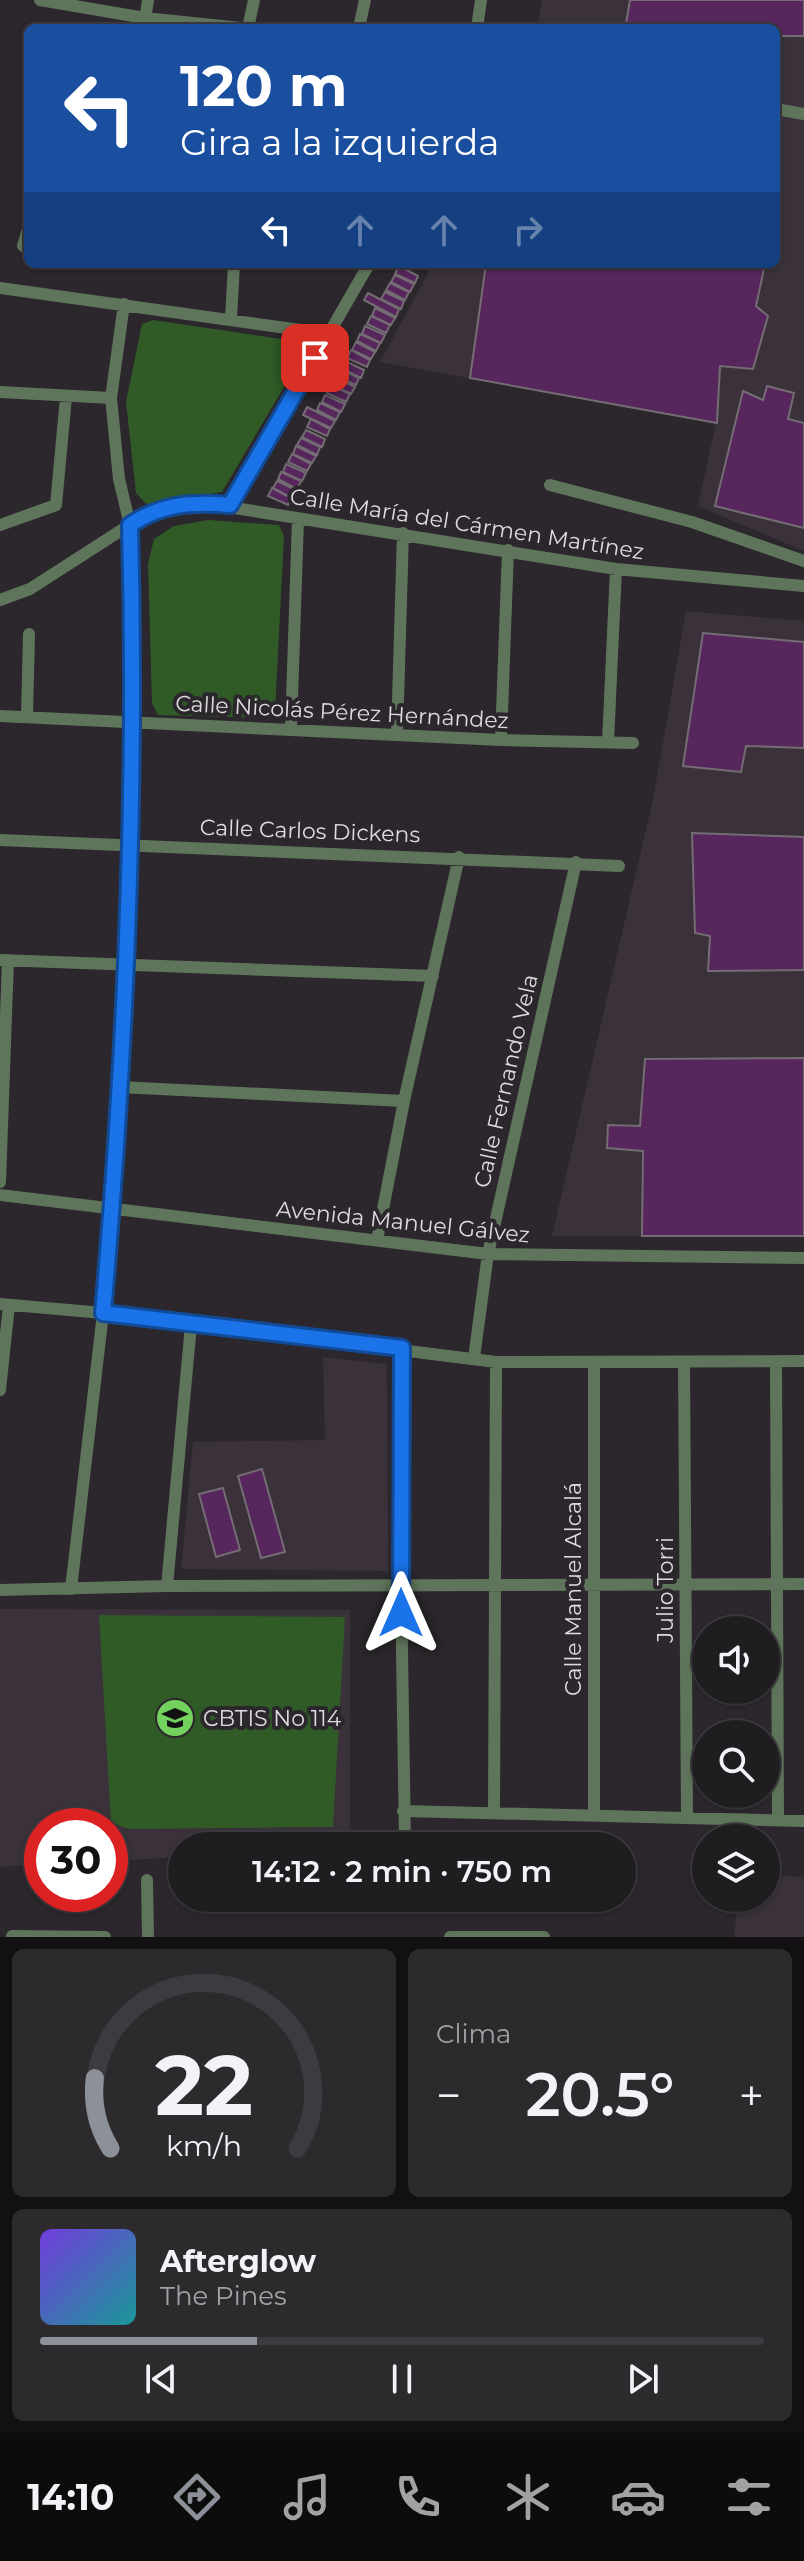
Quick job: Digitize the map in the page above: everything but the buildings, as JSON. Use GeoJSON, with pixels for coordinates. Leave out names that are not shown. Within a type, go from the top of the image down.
{"type":"FeatureCollection","features":[{"type":"Feature","properties":{"kind":"street"},"geometry":{"type":"LineString","coordinates":[[40,0],[144,23],[148,0]]}},
{"type":"Feature","properties":{"kind":"street"},"geometry":{"type":"LineString","coordinates":[[249,24],[254,0]]}},
{"type":"Feature","properties":{"kind":"street"},"geometry":{"type":"LineString","coordinates":[[360,24],[365,0]]}},
{"type":"Feature","properties":{"kind":"street"},"geometry":{"type":"LineString","coordinates":[[478,24],[481,0]]}},
{"type":"Feature","properties":{"kind":"street"},"geometry":{"type":"LineString","coordinates":[[780,110],[804,114]]}},
{"type":"Feature","properties":{"kind":"street"},"geometry":{"type":"LineString","coordinates":[[231,319],[234,268]]}},
{"type":"Feature","properties":{"kind":"street"},"geometry":{"type":"LineString","coordinates":[[356,268],[356,287]]}},
{"type":"Feature","properties":{"kind":"street"},"geometry":{"type":"LineString","coordinates":[[230,505],[367,268]]}},
{"type":"Feature","properties":{"kind":"street"},"geometry":{"type":"LineString","coordinates":[[0,288],[329,334]]}},
{"type":"Feature","properties":{"kind":"street"},"geometry":{"type":"LineString","coordinates":[[71,1589],[112,1209],[130,844],[130,525],[119,479],[111,398],[124,304]]}},
{"type":"Feature","properties":{"kind":"street"},"geometry":{"type":"LineString","coordinates":[[0,394],[111,398]]}},
{"type":"Feature","properties":{"kind":"street"},"geometry":{"type":"LineString","coordinates":[[56,505],[66,397]]}},
{"type":"Feature","properties":{"kind":"street"},"geometry":{"type":"LineString","coordinates":[[550,485],[692,522],[804,561]]}},
{"type":"Feature","properties":{"kind":"street","name":"Calle María del Cármen Martínez"},"geometry":{"type":"LineString","coordinates":[[0,600],[30,589],[148,513],[197,502],[616,569],[804,586]]}},
{"type":"Feature","properties":{"kind":"street"},"geometry":{"type":"LineString","coordinates":[[0,525],[56,505],[72,506]]}},
{"type":"Feature","properties":{"kind":"street"},"geometry":{"type":"LineString","coordinates":[[291,729],[298,519]]}},
{"type":"Feature","properties":{"kind":"street"},"geometry":{"type":"LineString","coordinates":[[397,734],[403,533]]}},
{"type":"Feature","properties":{"kind":"street"},"geometry":{"type":"LineString","coordinates":[[501,740],[508,550]]}},
{"type":"Feature","properties":{"kind":"street"},"geometry":{"type":"LineString","coordinates":[[608,742],[616,569]]}},
{"type":"Feature","properties":{"kind":"street"},"geometry":{"type":"LineString","coordinates":[[27,717],[29,634]]}},
{"type":"Feature","properties":{"kind":"street","name":"Calle Nicolás Pérez Hernández"},"geometry":{"type":"LineString","coordinates":[[0,716],[501,740],[633,743]]}},
{"type":"Feature","properties":{"kind":"street","name":"Calle Carlos Dickens"},"geometry":{"type":"LineString","coordinates":[[0,840],[619,866]]}},
{"type":"Feature","properties":{"kind":"street"},"geometry":{"type":"LineString","coordinates":[[377,1240],[404,1101],[459,857]]}},
{"type":"Feature","properties":{"kind":"street","name":"Calle Fernando Vela"},"geometry":{"type":"LineString","coordinates":[[474,1358],[488,1254],[576,862]]}},
{"type":"Feature","properties":{"kind":"street"},"geometry":{"type":"LineString","coordinates":[[0,1182],[4,960],[433,976]]}},
{"type":"Feature","properties":{"kind":"street"},"geometry":{"type":"LineString","coordinates":[[119,1087],[404,1101]]}},
{"type":"Feature","properties":{"kind":"street","name":"Avenida Manuel Gálvez"},"geometry":{"type":"LineString","coordinates":[[0,1195],[488,1254],[804,1258]]}},
{"type":"Feature","properties":{"kind":"street"},"geometry":{"type":"LineString","coordinates":[[0,1390],[5,1305],[103,1313],[496,1362],[804,1361]]}},
{"type":"Feature","properties":{"kind":"street"},"geometry":{"type":"LineString","coordinates":[[167,1586],[191,1325]]}},
{"type":"Feature","properties":{"kind":"street"},"geometry":{"type":"LineString","coordinates":[[402,1348],[404,1832]]}},
{"type":"Feature","properties":{"kind":"street"},"geometry":{"type":"LineString","coordinates":[[776,1361],[778,1820]]}},
{"type":"Feature","properties":{"kind":"street"},"geometry":{"type":"LineString","coordinates":[[494,1813],[496,1362]]}},
{"type":"Feature","properties":{"kind":"street","name":"Calle Manuel Alcalá"},"geometry":{"type":"LineString","coordinates":[[594,1362],[594,1816]]}},
{"type":"Feature","properties":{"kind":"street","name":"Julio Torri"},"geometry":{"type":"LineString","coordinates":[[684,1362],[687,1818]]}},
{"type":"Feature","properties":{"kind":"street"},"geometry":{"type":"LineString","coordinates":[[0,1590],[167,1586],[804,1584]]}},
{"type":"Feature","properties":{"kind":"street"},"geometry":{"type":"LineString","coordinates":[[403,1811],[804,1821]]}},
{"type":"Feature","properties":{"kind":"street"},"geometry":{"type":"LineString","coordinates":[[147,1880],[148,1937]]}},
{"type":"Feature","properties":{"kind":"street"},"geometry":{"type":"LineString","coordinates":[[12,1936],[105,1937]]}},
{"type":"Feature","properties":{"kind":"street"},"geometry":{"type":"LineString","coordinates":[[450,1937],[544,1937]]}},
{"type":"Feature","properties":{"kind":"shaded area"},"geometry":{"type":"Polygon","coordinates":[[[542,0],[804,0],[804,551],[698,506],[716,423],[380,362],[431,268],[780,268],[780,24],[538,24],[542,0]]]}},
{"type":"Feature","properties":{"kind":"shaded area"},"geometry":{"type":"Polygon","coordinates":[[[686,611],[804,621],[804,1236],[552,1236],[653,799],[686,611]]]}},
{"type":"Feature","properties":{"kind":"shaded area"},"geometry":{"type":"Polygon","coordinates":[[[323,1357],[387,1364],[388,1571],[181,1569],[193,1442],[325,1440],[323,1357]]]}},
{"type":"Feature","properties":{"kind":"shaded area","name":"CBTIS No 114"},"geometry":{"type":"Polygon","coordinates":[[[0,1609],[350,1610],[350,1832],[168,1832],[168,1858],[128,1860],[128,1808],[24,1808],[24,1865],[0,1867],[0,1609]]]}},
{"type":"Feature","properties":{"kind":"shaded area"},"geometry":{"type":"Polygon","coordinates":[[[780,1876],[804,1877],[804,1937],[734,1937],[737,1912],[780,1912],[780,1876]]]}},
{"type":"Feature","properties":{"kind":"green space"},"geometry":{"type":"Polygon","coordinates":[[[153,320],[294,341],[300,349],[297,365],[222,492],[146,504],[136,493],[126,402],[142,324],[153,320]]]}},
{"type":"Feature","properties":{"kind":"green space"},"geometry":{"type":"Polygon","coordinates":[[[208,520],[279,525],[284,536],[275,711],[269,718],[158,715],[152,703],[148,564],[154,539],[174,526],[208,520]]]}},
{"type":"Feature","properties":{"kind":"green space"},"geometry":{"type":"Polygon","coordinates":[[[99,1615],[345,1617],[333,1827],[129,1829],[128,1808],[110,1808],[99,1615]]]}},
{"type":"Feature","properties":{"kind":"place","name":"CBTIS No 114"},"geometry":{"type":"Point","coordinates":[175,1718]}},
{"type":"Feature","properties":{"kind":"route"},"geometry":{"type":"LineString","coordinates":[[315,358],[230,505],[197,502],[174,505],[148,513],[130,525],[130,844],[112,1209],[103,1313],[402,1348],[401,1613]]}}]}
